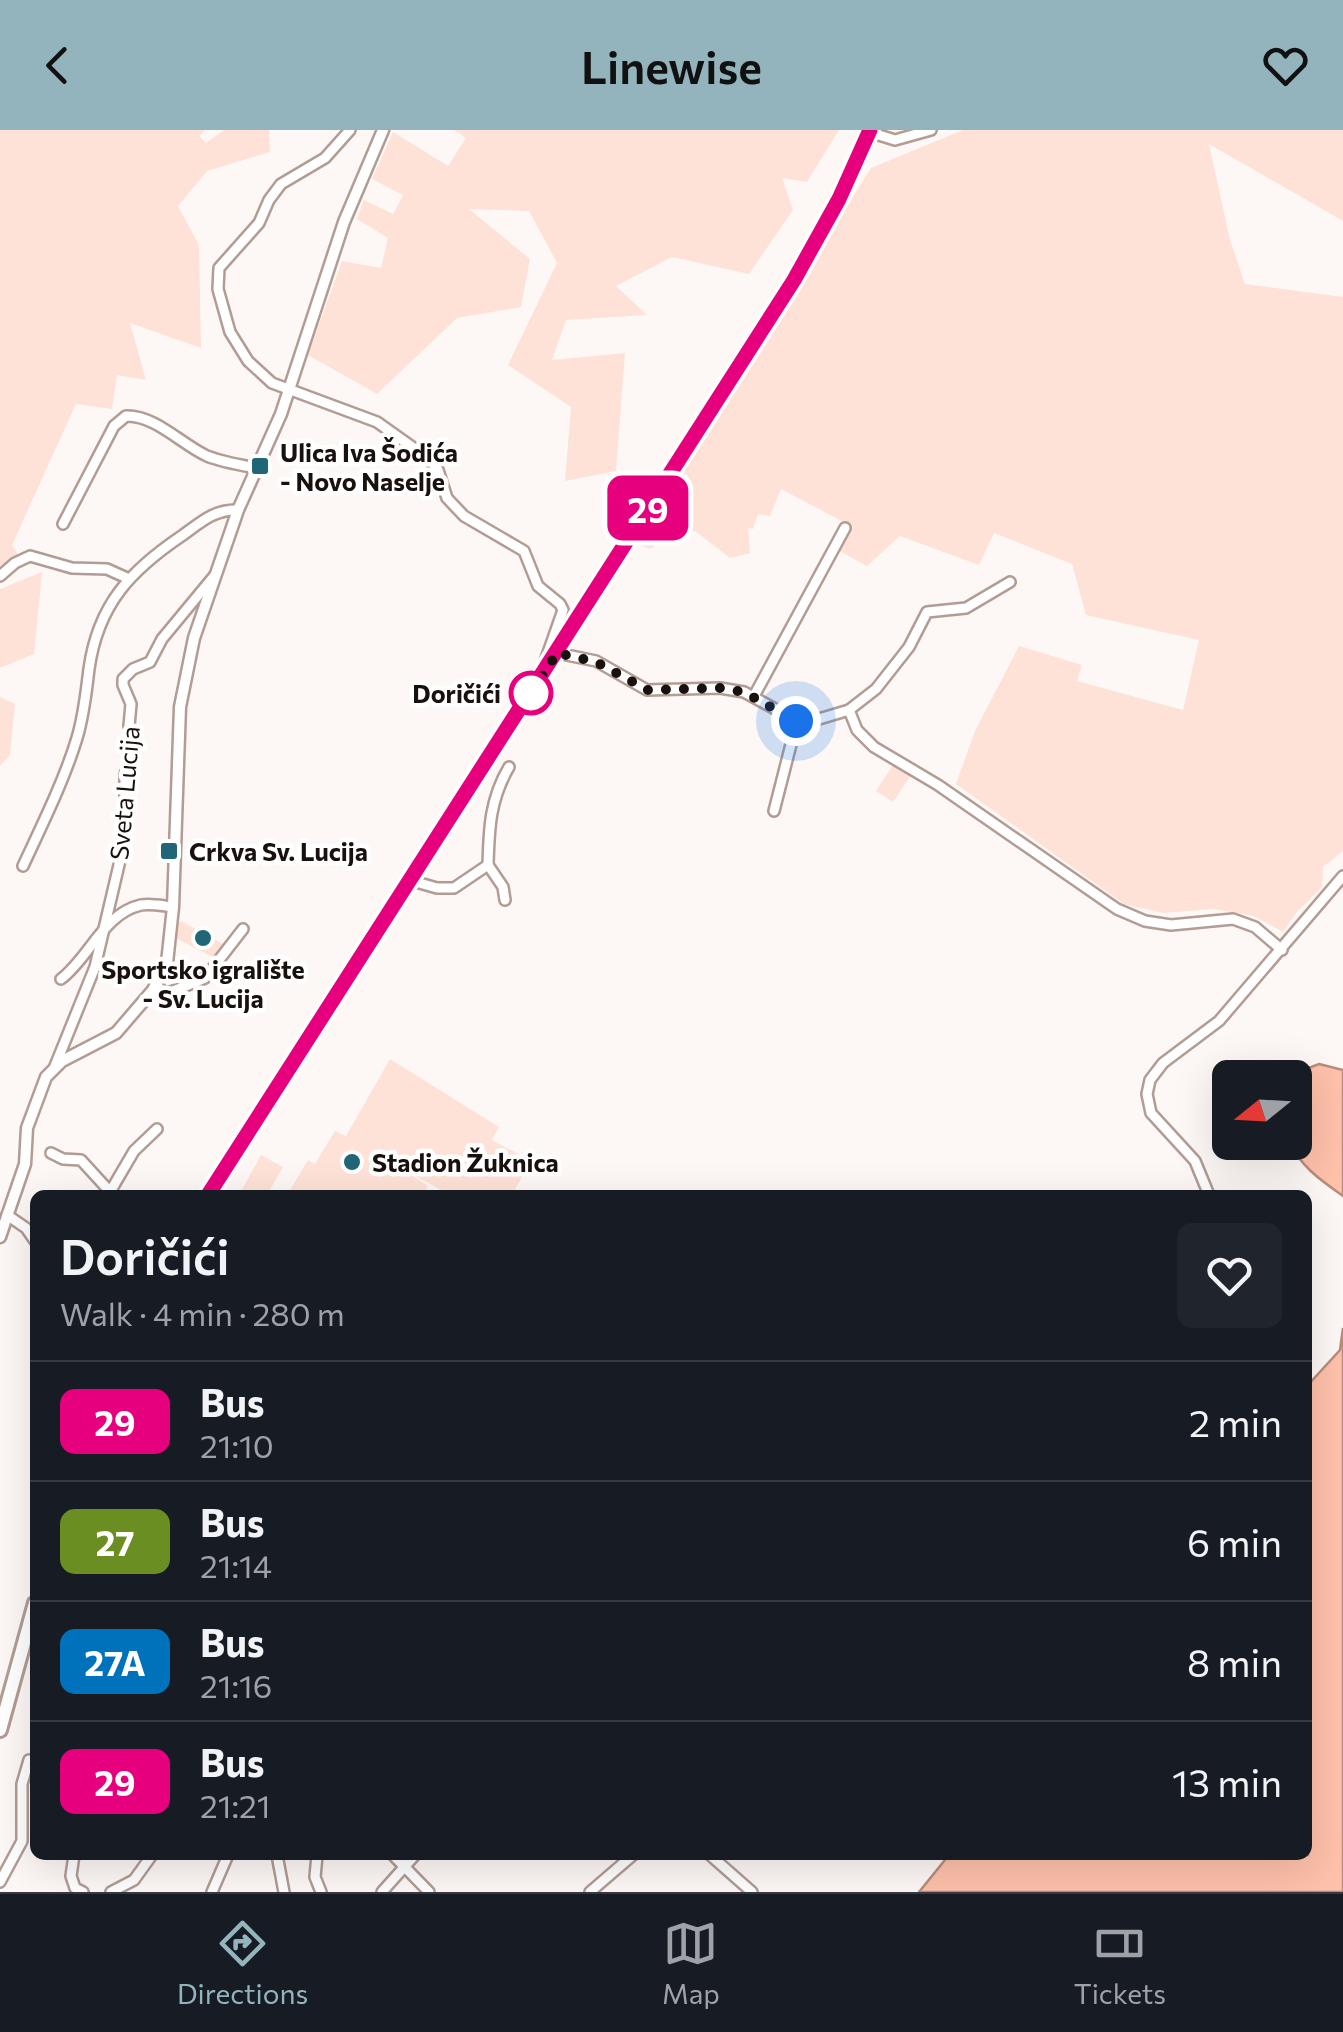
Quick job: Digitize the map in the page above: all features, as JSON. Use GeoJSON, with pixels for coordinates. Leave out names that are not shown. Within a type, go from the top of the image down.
{"type":"FeatureCollection","features":[{"type":"Feature","properties":{"kind":"main road"},"geometry":{"type":"LineString","coordinates":[[211,1190],[794,280],[839,199],[869,131]]}},
{"type":"Feature","properties":{"kind":"main road"},"geometry":{"type":"LineString","coordinates":[[0,1730],[30,1622]]}},
{"type":"Feature","properties":{"kind":"street"},"geometry":{"type":"LineString","coordinates":[[350,130],[324,158],[282,184],[269,200],[260,224],[219,268],[221,306],[235,342],[272,383],[377,422],[429,459],[438,470],[447,498],[464,516],[524,551],[538,586],[563,610],[542,662],[543,674]]}},
{"type":"Feature","properties":{"kind":"street","name":"Sveta Lucija"},"geometry":{"type":"LineString","coordinates":[[54,1068],[116,1033],[156,985],[170,948],[180,706],[194,638],[238,510],[289,390],[334,251],[384,130]]}},
{"type":"Feature","properties":{"kind":"street"},"geometry":{"type":"LineString","coordinates":[[869,131],[895,140],[932,130]]}},
{"type":"Feature","properties":{"kind":"street"},"geometry":{"type":"LineString","coordinates":[[62,524],[114,426],[126,416],[138,417],[163,429],[213,458],[256,468]]}},
{"type":"Feature","properties":{"kind":"street"},"geometry":{"type":"LineString","coordinates":[[23,866],[76,741],[86,705],[89,665],[104,616],[127,578],[152,555],[218,511],[238,510]]}},
{"type":"Feature","properties":{"kind":"street"},"geometry":{"type":"LineString","coordinates":[[754,696],[845,528]]}},
{"type":"Feature","properties":{"kind":"street"},"geometry":{"type":"LineString","coordinates":[[0,576],[30,556],[72,568],[107,569],[127,578]]}},
{"type":"Feature","properties":{"kind":"street","name":"Sveta Lucija"},"geometry":{"type":"LineString","coordinates":[[0,1237],[28,1154],[27,1128],[41,1087],[54,1068],[95,967],[126,832],[125,775],[134,742],[129,726],[131,704],[122,685],[133,670],[150,662],[162,639],[218,572]]}},
{"type":"Feature","properties":{"kind":"street"},"geometry":{"type":"LineString","coordinates":[[557,653],[596,662],[648,690],[720,688],[754,696],[796,721],[828,718],[849,710],[888,677],[927,612],[966,608],[1010,582]]}},
{"type":"Feature","properties":{"kind":"street"},"geometry":{"type":"LineString","coordinates":[[849,710],[857,730],[874,746],[938,785],[1117,908],[1145,922],[1172,925],[1232,919],[1255,926],[1282,950]]}},
{"type":"Feature","properties":{"kind":"street"},"geometry":{"type":"LineString","coordinates":[[774,811],[796,721]]}},
{"type":"Feature","properties":{"kind":"street"},"geometry":{"type":"LineString","coordinates":[[505,900],[503,887],[488,865],[490,813],[509,767]]}},
{"type":"Feature","properties":{"kind":"street"},"geometry":{"type":"LineString","coordinates":[[410,880],[454,888],[488,865]]}},
{"type":"Feature","properties":{"kind":"street"},"geometry":{"type":"LineString","coordinates":[[1208,1190],[1195,1161],[1151,1113],[1148,1087],[1158,1068],[1208,1032],[1343,876]]}},
{"type":"Feature","properties":{"kind":"street","name":"Sveta Lucija"},"geometry":{"type":"LineString","coordinates":[[61,979],[80,962],[101,932],[138,906],[173,907]]}},
{"type":"Feature","properties":{"kind":"street"},"geometry":{"type":"LineString","coordinates":[[156,985],[166,994],[204,978],[243,930]]}},
{"type":"Feature","properties":{"kind":"street"},"geometry":{"type":"LineString","coordinates":[[114,1190],[134,1151],[157,1129]]}},
{"type":"Feature","properties":{"kind":"street"},"geometry":{"type":"LineString","coordinates":[[51,1153],[63,1160],[80,1160],[108,1190]]}},
{"type":"Feature","properties":{"kind":"street"},"geometry":{"type":"LineString","coordinates":[[8,1216],[30,1234]]}},
{"type":"Feature","properties":{"kind":"street"},"geometry":{"type":"LineString","coordinates":[[0,1882],[22,1840],[22,1784],[29,1760]]}},
{"type":"Feature","properties":{"kind":"street"},"geometry":{"type":"LineString","coordinates":[[73,1860],[71,1876],[75,1888],[83,1892]]}},
{"type":"Feature","properties":{"kind":"street"},"geometry":{"type":"LineString","coordinates":[[111,1892],[134,1880],[148,1860]]}},
{"type":"Feature","properties":{"kind":"street"},"geometry":{"type":"LineString","coordinates":[[212,1892],[226,1860]]}},
{"type":"Feature","properties":{"kind":"street"},"geometry":{"type":"LineString","coordinates":[[278,1860],[284,1892]]}},
{"type":"Feature","properties":{"kind":"street"},"geometry":{"type":"LineString","coordinates":[[317,1860],[320,1892]]}},
{"type":"Feature","properties":{"kind":"street"},"geometry":{"type":"LineString","coordinates":[[398,1860],[429,1892]]}},
{"type":"Feature","properties":{"kind":"street"},"geometry":{"type":"LineString","coordinates":[[382,1892],[411,1860]]}},
{"type":"Feature","properties":{"kind":"street"},"geometry":{"type":"LineString","coordinates":[[590,1892],[627,1860]]}},
{"type":"Feature","properties":{"kind":"street"},"geometry":{"type":"LineString","coordinates":[[716,1860],[752,1892]]}},
{"type":"Feature","properties":{"kind":"shaded area"},"geometry":{"type":"Polygon","coordinates":[[[0,130],[205,130],[199,136],[206,143],[224,130],[269,130],[270,152],[207,171],[178,206],[199,245],[201,348],[130,323],[146,380],[117,375],[112,409],[76,404],[12,545],[19,557],[0,566],[0,130]]]}},
{"type":"Feature","properties":{"kind":"shaded area"},"geometry":{"type":"Polygon","coordinates":[[[454,130],[839,130],[807,182],[782,178],[793,210],[749,274],[672,257],[616,286],[647,315],[566,320],[552,360],[625,353],[616,471],[565,481],[571,407],[508,365],[557,263],[529,211],[469,209],[530,259],[521,307],[457,318],[377,394],[308,355],[342,261],[381,268],[388,238],[357,219],[364,200],[393,214],[403,195],[372,179],[393,132],[448,166],[466,138],[454,130]]]}},
{"type":"Feature","properties":{"kind":"shaded area"},"geometry":{"type":"Polygon","coordinates":[[[963,130],[1343,130],[1343,221],[1209,144],[1230,240],[1245,284],[1343,297],[1343,851],[1323,867],[1322,887],[1283,932],[1254,916],[1213,909],[1163,913],[1124,904],[956,784],[975,731],[1019,646],[1082,665],[1077,681],[1183,710],[1199,640],[1086,615],[1072,564],[994,533],[979,565],[900,536],[867,566],[839,551],[853,527],[781,489],[770,516],[758,514],[753,529],[748,528],[750,553],[730,558],[695,531],[665,539],[650,549],[635,543],[871,168],[963,130]]]}},
{"type":"Feature","properties":{"kind":"shaded area"},"geometry":{"type":"Polygon","coordinates":[[[42,572],[34,654],[0,668],[0,589],[42,572]]]}},
{"type":"Feature","properties":{"kind":"shaded area"},"geometry":{"type":"Polygon","coordinates":[[[0,697],[15,704],[10,755],[0,766],[0,697]]]}},
{"type":"Feature","properties":{"kind":"shaded area"},"geometry":{"type":"Polygon","coordinates":[[[893,765],[911,775],[893,802],[876,791],[893,765]]]}},
{"type":"Feature","properties":{"kind":"shaded area","name":"Sportsko igralište - Sv. Lucija"},"geometry":{"type":"Polygon","coordinates":[[[181,921],[227,946],[216,959],[176,938],[181,921]]]}},
{"type":"Feature","properties":{"kind":"shaded area"},"geometry":{"type":"Polygon","coordinates":[[[390,1059],[499,1127],[492,1140],[531,1161],[515,1190],[441,1190],[401,1168],[428,1186],[426,1190],[290,1190],[308,1160],[315,1164],[335,1131],[346,1136],[390,1059]]]}},
{"type":"Feature","properties":{"kind":"shaded area"},"geometry":{"type":"Polygon","coordinates":[[[1319,1064],[1343,1070],[1343,1196],[1301,1160],[1312,1160],[1312,1067],[1319,1064]]]}},
{"type":"Feature","properties":{"kind":"shaded area"},"geometry":{"type":"Polygon","coordinates":[[[261,1155],[283,1167],[270,1190],[242,1190],[261,1155]]]}},
{"type":"Feature","properties":{"kind":"shaded area"},"geometry":{"type":"Polygon","coordinates":[[[1343,1328],[1343,1892],[919,1892],[945,1860],[1312,1860],[1312,1381],[1340,1350],[1343,1328]]]}},
{"type":"Feature","properties":{"kind":"bus line","name":"29"},"geometry":{"type":"LineString","coordinates":[[211,1190],[794,280],[839,199],[870,130]]}},
{"type":"Feature","properties":{"kind":"place","name":"Ulica Iva Šodića - Novo Naselje"},"geometry":{"type":"Point","coordinates":[260,466]}},
{"type":"Feature","properties":{"kind":"place","name":"Doričići"},"geometry":{"type":"Point","coordinates":[531,693]}},
{"type":"Feature","properties":{"kind":"place","name":"Crkva Sv. Lucija"},"geometry":{"type":"Point","coordinates":[169,851]}},
{"type":"Feature","properties":{"kind":"place","name":"Sportsko igralište - Sv. Lucija"},"geometry":{"type":"Point","coordinates":[203,938]}},
{"type":"Feature","properties":{"kind":"place","name":"Stadion Žuknica"},"geometry":{"type":"Point","coordinates":[352,1162]}},
{"type":"Feature","properties":{"kind":"route"},"geometry":{"type":"LineString","coordinates":[[531,693],[522,707],[557,653],[596,662],[648,690],[720,688],[744,692],[796,721]]}}]}
